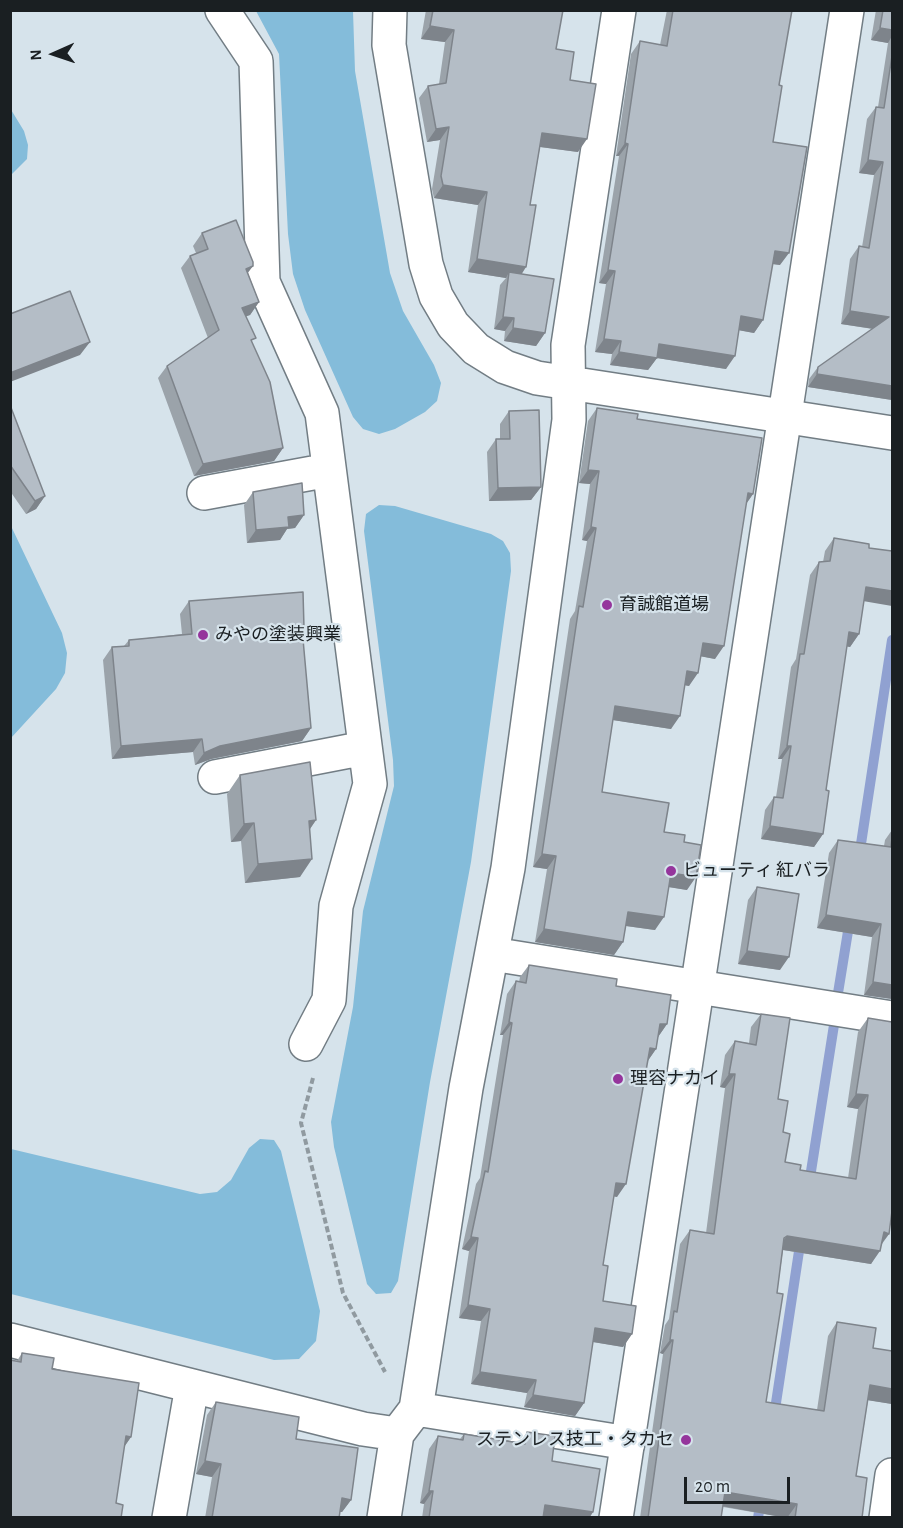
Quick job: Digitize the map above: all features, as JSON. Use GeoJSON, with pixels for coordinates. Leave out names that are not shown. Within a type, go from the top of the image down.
{"type":"FeatureCollection","features":[{"type":"Feature","properties":{"kind":"street"},"geometry":{"type":"LineString","coordinates":[[222,10],[256,62],[263,282],[322,413],[370,784],[336,906],[329,1000],[306,1044]]}},
{"type":"Feature","properties":{"kind":"street"},"geometry":{"type":"LineString","coordinates":[[390,10],[389,45],[426,264],[436,296],[453,325],[477,349],[505,367],[537,378],[892,433]]}},
{"type":"Feature","properties":{"kind":"street"},"geometry":{"type":"LineString","coordinates":[[384,1518],[406,1421],[508,868],[567,432],[568,345],[619,10]]}},
{"type":"Feature","properties":{"kind":"street"},"geometry":{"type":"LineString","coordinates":[[616,1518],[847,10]]}},
{"type":"Feature","properties":{"kind":"street"},"geometry":{"type":"LineString","coordinates":[[204,493],[329,470]]}},
{"type":"Feature","properties":{"kind":"street"},"geometry":{"type":"LineString","coordinates":[[216,777],[365,748]]}},
{"type":"Feature","properties":{"kind":"street"},"geometry":{"type":"LineString","coordinates":[[492,954],[892,1018]]}},
{"type":"Feature","properties":{"kind":"street"},"geometry":{"type":"LineString","coordinates":[[10,1340],[363,1429],[406,1421],[628,1443]]}},
{"type":"Feature","properties":{"kind":"street"},"geometry":{"type":"LineString","coordinates":[[169,1518],[192,1386]]}},
{"type":"Feature","properties":{"kind":"street"},"geometry":{"type":"LineString","coordinates":[[886,1518],[892,1475]]}},
{"type":"Feature","properties":{"kind":"path"},"geometry":{"type":"LineString","coordinates":[[312,1081],[301,1123],[342,1293],[387,1376]]}},
{"type":"Feature","properties":{"kind":"shaded area"},"geometry":{"type":"Polygon","coordinates":[[[256,11],[353,11],[355,71],[390,273],[403,311],[434,365],[441,383],[437,401],[425,412],[395,429],[379,434],[363,429],[353,417],[305,310],[293,274],[288,234],[279,54],[256,11]]]}},
{"type":"Feature","properties":{"kind":"shaded area"},"geometry":{"type":"Polygon","coordinates":[[[10,108],[24,131],[28,145],[27,159],[11,175],[10,108]]]}},
{"type":"Feature","properties":{"kind":"shaded area"},"geometry":{"type":"Polygon","coordinates":[[[379,505],[395,506],[491,534],[503,541],[510,553],[511,571],[471,862],[430,1082],[398,1281],[391,1293],[376,1294],[367,1284],[334,1147],[331,1122],[353,1007],[363,911],[394,786],[393,760],[364,531],[366,514],[379,505]]]}},
{"type":"Feature","properties":{"kind":"shaded area"},"geometry":{"type":"Polygon","coordinates":[[[11,526],[62,633],[67,653],[65,673],[56,689],[11,738],[11,526]]]}},
{"type":"Feature","properties":{"kind":"shaded area"},"geometry":{"type":"Polygon","coordinates":[[[260,1139],[274,1140],[281,1151],[320,1311],[316,1341],[299,1359],[274,1360],[11,1294],[11,1149],[200,1194],[217,1192],[231,1180],[249,1148],[260,1139]]]}},
{"type":"Feature","properties":{"kind":"building"},"geometry":{"type":"Polygon","coordinates":[[[433,10],[563,10],[556,49],[574,52],[570,80],[596,84],[587,139],[542,133],[530,205],[536,205],[526,267],[477,259],[487,192],[443,185],[441,176],[449,127],[436,129],[428,86],[446,83],[454,30],[430,26],[433,10]]]}},
{"type":"Feature","properties":{"kind":"building"},"geometry":{"type":"Polygon","coordinates":[[[673,10],[792,10],[779,85],[782,86],[773,142],[807,147],[789,253],[775,251],[763,320],[741,316],[735,356],[659,344],[657,358],[619,352],[621,341],[604,339],[615,271],[608,270],[628,144],[625,143],[640,41],[667,46],[673,10]]]}},
{"type":"Feature","properties":{"kind":"building"},"geometry":{"type":"Polygon","coordinates":[[[883,10],[892,10],[892,30],[880,28],[883,10]]]}},
{"type":"Feature","properties":{"kind":"building"},"geometry":{"type":"Polygon","coordinates":[[[892,56],[892,386],[817,374],[818,367],[889,317],[850,311],[859,246],[869,248],[883,162],[868,160],[876,107],[884,108],[892,56]]]}},
{"type":"Feature","properties":{"kind":"building"},"geometry":{"type":"Polygon","coordinates":[[[236,220],[253,262],[253,266],[246,269],[259,302],[242,308],[256,338],[251,340],[270,382],[283,448],[203,464],[167,366],[219,330],[190,256],[208,249],[202,233],[236,220]]]}},
{"type":"Feature","properties":{"kind":"building"},"geometry":{"type":"Polygon","coordinates":[[[509,272],[554,279],[545,333],[513,328],[514,318],[503,317],[509,272]]]}},
{"type":"Feature","properties":{"kind":"building"},"geometry":{"type":"Polygon","coordinates":[[[70,291],[90,342],[10,373],[10,314],[70,291]]]}},
{"type":"Feature","properties":{"kind":"building"},"geometry":{"type":"Polygon","coordinates":[[[10,405],[45,496],[35,501],[10,465],[10,405]]]}},
{"type":"Feature","properties":{"kind":"building"},"geometry":{"type":"Polygon","coordinates":[[[597,408],[638,414],[637,419],[762,438],[753,494],[748,493],[724,646],[703,643],[698,673],[687,671],[680,716],[615,706],[602,792],[669,803],[664,832],[685,835],[684,842],[701,845],[696,877],[671,873],[664,917],[628,912],[623,942],[544,929],[556,856],[542,854],[579,606],[583,607],[596,528],[591,527],[599,471],[588,470],[597,408]]]}},
{"type":"Feature","properties":{"kind":"building"},"geometry":{"type":"Polygon","coordinates":[[[539,410],[541,487],[498,488],[496,439],[510,439],[509,411],[539,410]]]}},
{"type":"Feature","properties":{"kind":"building"},"geometry":{"type":"Polygon","coordinates":[[[302,483],[304,515],[288,517],[289,527],[256,530],[253,492],[302,483]]]}},
{"type":"Feature","properties":{"kind":"building"},"geometry":{"type":"Polygon","coordinates":[[[834,538],[869,544],[869,548],[892,551],[892,591],[866,587],[859,634],[849,632],[826,790],[829,791],[823,834],[770,826],[774,797],[783,798],[791,746],[787,746],[800,654],[804,654],[819,562],[830,561],[834,538]]]}},
{"type":"Feature","properties":{"kind":"building"},"geometry":{"type":"Polygon","coordinates":[[[303,592],[304,628],[302,628],[311,728],[220,746],[204,753],[202,739],[121,746],[112,647],[129,646],[129,640],[192,634],[189,601],[303,592]]]}},
{"type":"Feature","properties":{"kind":"building"},"geometry":{"type":"Polygon","coordinates":[[[310,762],[316,820],[309,821],[312,859],[258,864],[254,823],[244,824],[240,775],[310,762]]]}},
{"type":"Feature","properties":{"kind":"building"},"geometry":{"type":"Polygon","coordinates":[[[892,838],[892,985],[873,982],[881,924],[826,915],[838,840],[891,847],[892,838]]]}},
{"type":"Feature","properties":{"kind":"building"},"geometry":{"type":"Polygon","coordinates":[[[757,887],[799,894],[789,957],[747,951],[757,887]]]}},
{"type":"Feature","properties":{"kind":"building"},"geometry":{"type":"Polygon","coordinates":[[[529,965],[617,979],[616,986],[671,995],[667,1024],[660,1024],[656,1049],[650,1048],[626,1184],[616,1183],[603,1265],[608,1266],[603,1301],[636,1306],[632,1334],[595,1328],[584,1403],[533,1395],[536,1380],[480,1372],[490,1309],[468,1305],[478,1238],[471,1237],[485,1171],[488,1172],[512,1023],[509,1022],[516,981],[526,983],[529,965]]]}},
{"type":"Feature","properties":{"kind":"building"},"geometry":{"type":"Polygon","coordinates":[[[761,1014],[790,1018],[778,1099],[788,1101],[783,1132],[790,1134],[785,1162],[801,1165],[800,1170],[856,1179],[868,1095],[856,1094],[868,1018],[892,1022],[892,1211],[889,1234],[884,1232],[880,1251],[787,1236],[784,1238],[777,1293],[783,1294],[766,1402],[824,1411],[837,1322],[876,1328],[873,1348],[892,1351],[892,1389],[870,1385],[856,1476],[867,1478],[862,1518],[795,1518],[797,1504],[725,1492],[721,1518],[648,1518],[673,1340],[670,1340],[674,1311],[677,1312],[690,1230],[714,1234],[735,1074],[729,1074],[735,1041],[756,1045],[761,1014]]]}},
{"type":"Feature","properties":{"kind":"building"},"geometry":{"type":"Polygon","coordinates":[[[22,1353],[54,1358],[52,1369],[139,1383],[131,1437],[126,1436],[116,1503],[123,1505],[121,1518],[10,1518],[10,1360],[21,1362],[22,1353]]]}},
{"type":"Feature","properties":{"kind":"building"},"geometry":{"type":"Polygon","coordinates":[[[216,1402],[299,1417],[296,1439],[358,1448],[351,1500],[342,1498],[339,1518],[212,1518],[221,1464],[205,1461],[216,1402]]]}},
{"type":"Feature","properties":{"kind":"building"},"geometry":{"type":"Polygon","coordinates":[[[527,1432],[555,1436],[552,1461],[600,1469],[593,1512],[545,1505],[543,1518],[429,1518],[433,1491],[429,1491],[438,1436],[463,1440],[464,1434],[525,1444],[527,1432]]]}},
{"type":"Feature","properties":{"kind":"waterway"},"geometry":{"type":"LineString","coordinates":[[859,857],[892,640]]}},
{"type":"Feature","properties":{"kind":"waterway"},"geometry":{"type":"LineString","coordinates":[[838,993],[850,919]]}},
{"type":"Feature","properties":{"kind":"waterway"},"geometry":{"type":"LineString","coordinates":[[809,1184],[834,1025]]}},
{"type":"Feature","properties":{"kind":"waterway"},"geometry":{"type":"LineString","coordinates":[[774,1416],[801,1238]]}},
{"type":"Feature","properties":{"kind":"waterway"},"geometry":{"type":"LineString","coordinates":[[758,1518],[761,1499]]}},
{"type":"Feature","properties":{"kind":"place","name":"育誠館道場"},"geometry":{"type":"Point","coordinates":[607,605]}},
{"type":"Feature","properties":{"kind":"place","name":"みやの塗装興業"},"geometry":{"type":"Point","coordinates":[203,635]}},
{"type":"Feature","properties":{"kind":"place","name":"ビューティ 紅バラ"},"geometry":{"type":"Point","coordinates":[671,871]}},
{"type":"Feature","properties":{"kind":"place","name":"理容ナカイ"},"geometry":{"type":"Point","coordinates":[618,1079]}},
{"type":"Feature","properties":{"kind":"place","name":"ステンレス技工・タカセ"},"geometry":{"type":"Point","coordinates":[686,1440]}}]}
